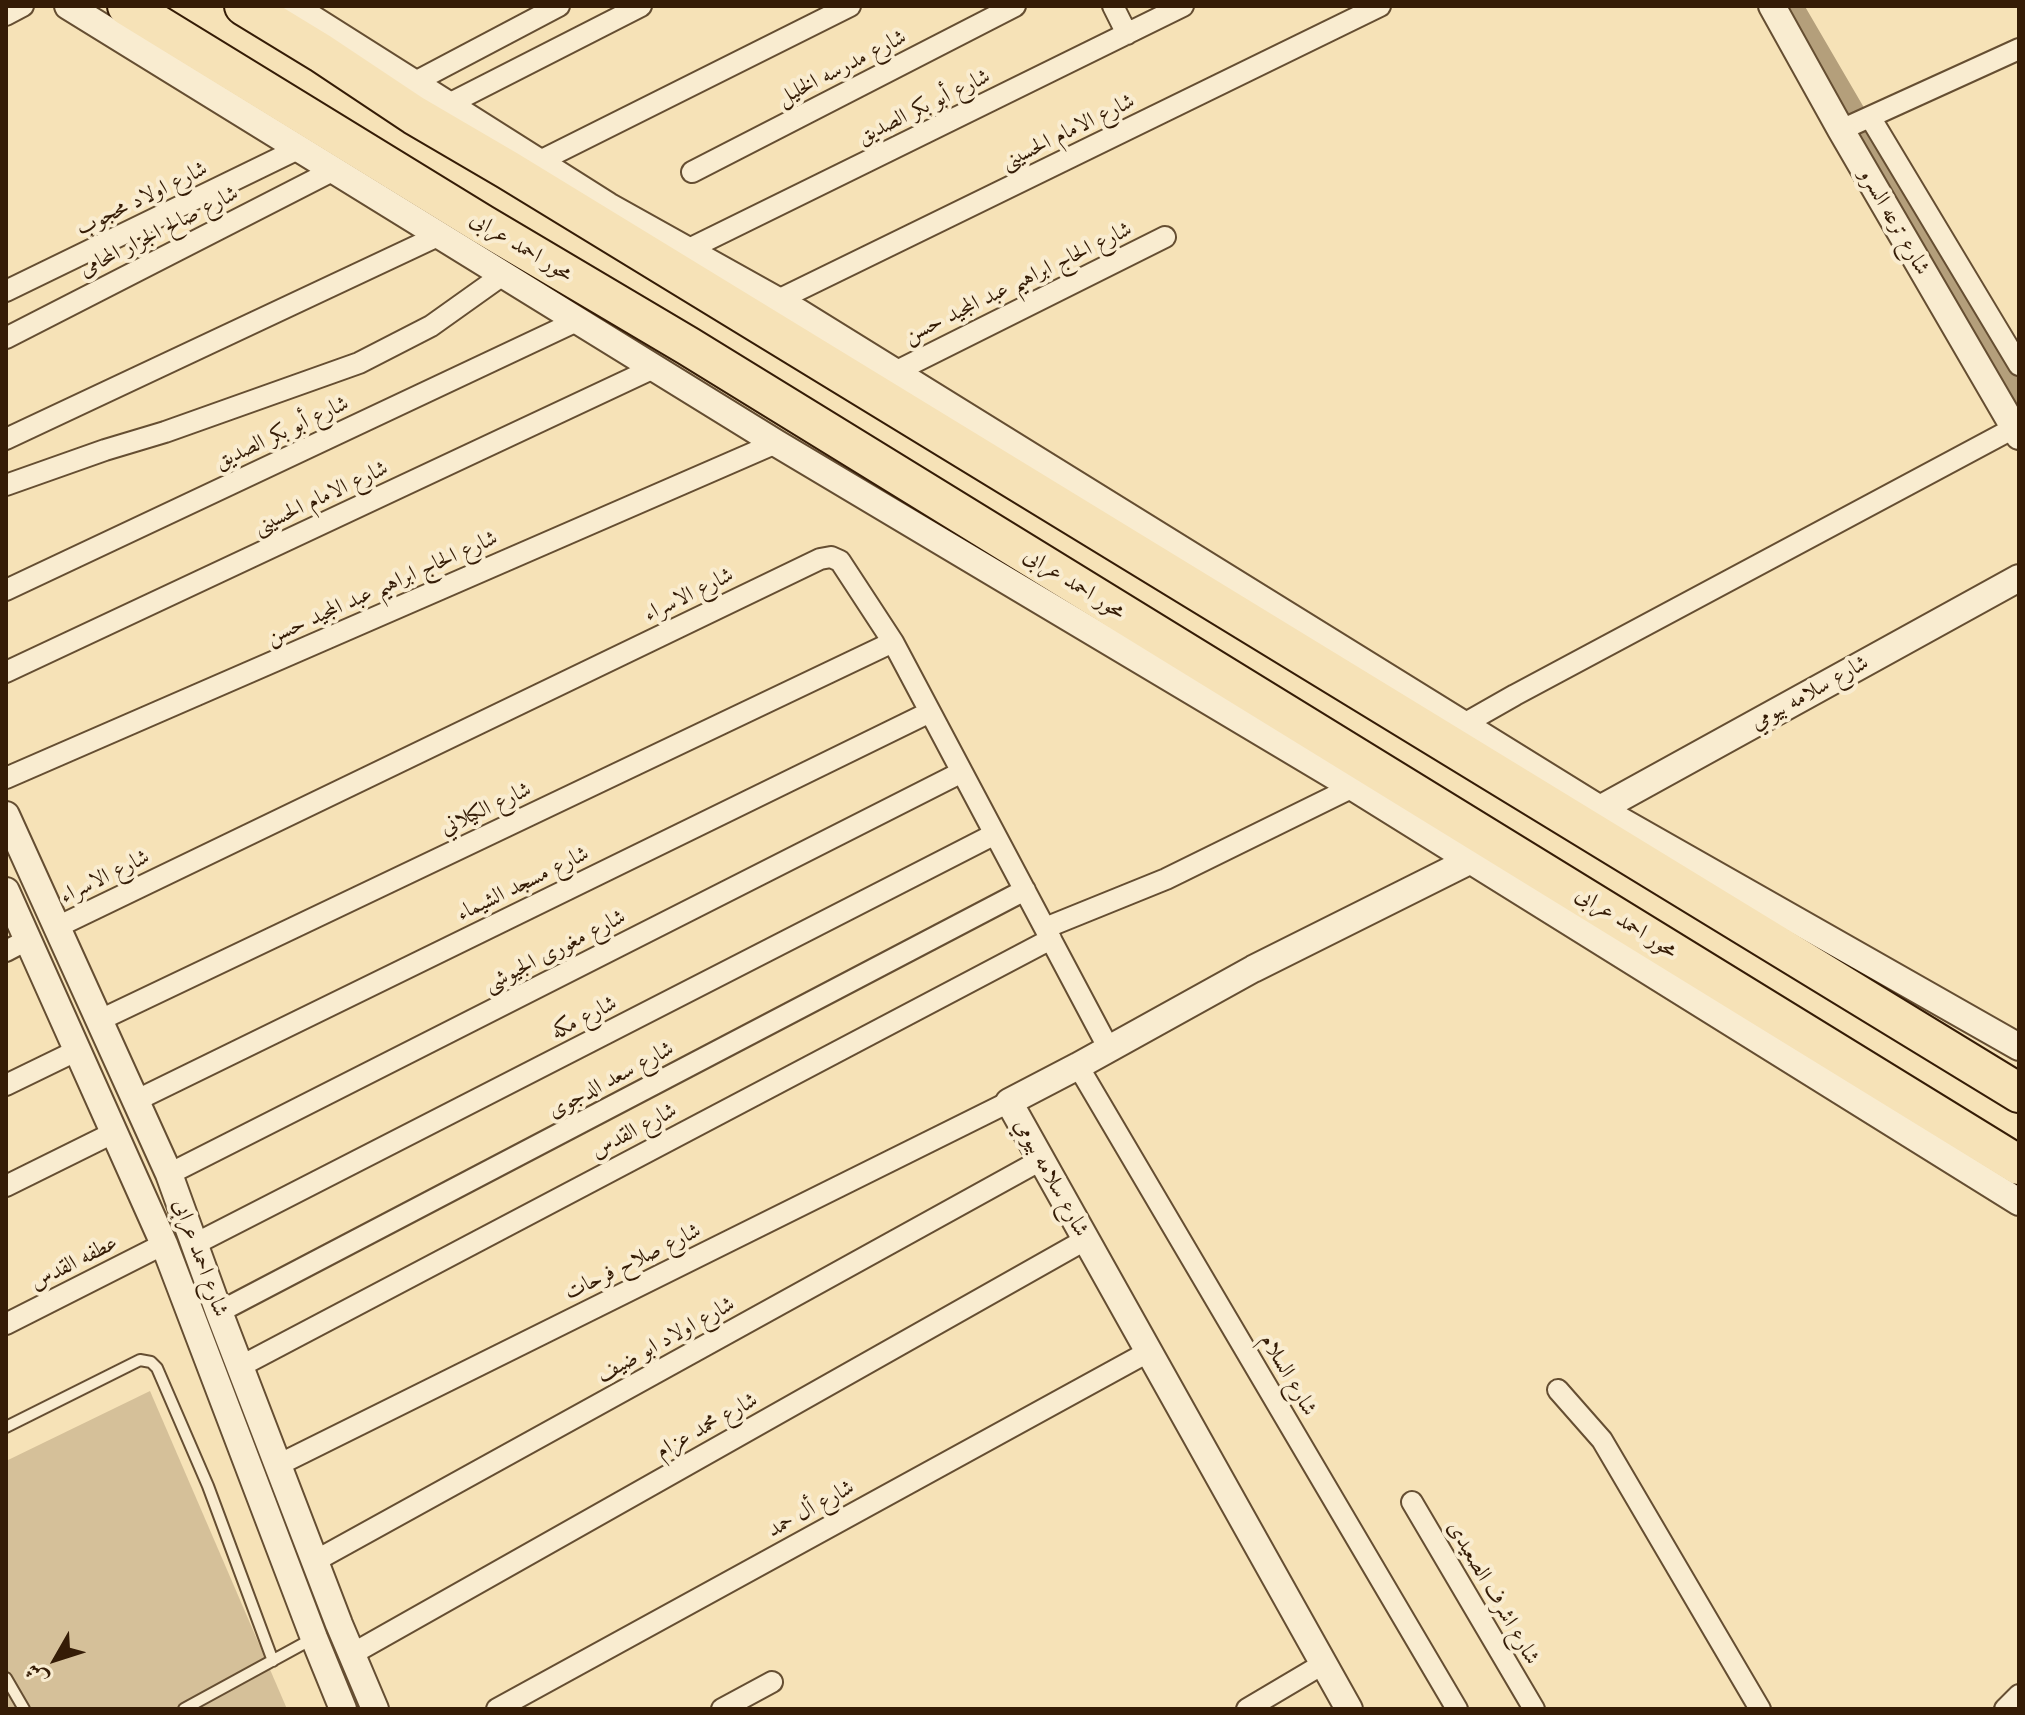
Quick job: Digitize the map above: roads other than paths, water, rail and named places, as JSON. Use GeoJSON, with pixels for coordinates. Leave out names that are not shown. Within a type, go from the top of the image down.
{"type":"FeatureCollection","features":[{"type":"Feature","properties":{"kind":"highway","name":"محور احمد عرابى"},"geometry":{"type":"LineString","coordinates":[[127,6],[715,363],[2019,1165]]}},
{"type":"Feature","properties":{"kind":"highway"},"geometry":{"type":"LineString","coordinates":[[244,6],[414,115],[2019,1093]]}},
{"type":"Feature","properties":{"kind":"street"},"geometry":{"type":"LineString","coordinates":[[6,15],[23,6]]}},
{"type":"Feature","properties":{"kind":"street"},"geometry":{"type":"LineString","coordinates":[[68,6],[776,443],[1353,787],[2019,1202]]}},
{"type":"Feature","properties":{"kind":"street"},"geometry":{"type":"LineString","coordinates":[[292,6],[608,206],[776,301],[1600,809],[2019,1047]]}},
{"type":"Feature","properties":{"kind":"street"},"geometry":{"type":"LineString","coordinates":[[413,83],[559,6]]}},
{"type":"Feature","properties":{"kind":"street"},"geometry":{"type":"LineString","coordinates":[[447,105],[641,6]]}},
{"type":"Feature","properties":{"kind":"street"},"geometry":{"type":"LineString","coordinates":[[538,162],[850,6]]}},
{"type":"Feature","properties":{"kind":"street","name":"شارع مدرسه الخليل"},"geometry":{"type":"LineString","coordinates":[[692,172],[1015,6]]}},
{"type":"Feature","properties":{"kind":"street"},"geometry":{"type":"LineString","coordinates":[[1113,6],[1127,34]]}},
{"type":"Feature","properties":{"kind":"street","name":"شارع أبو بكر الصديق"},"geometry":{"type":"LineString","coordinates":[[687,250],[1183,6]]}},
{"type":"Feature","properties":{"kind":"street","name":"شارع الامام الحسينى"},"geometry":{"type":"LineString","coordinates":[[776,301],[1380,6]]}},
{"type":"Feature","properties":{"kind":"street","name":"شارع ترعه السرو"},"geometry":{"type":"LineString","coordinates":[[1772,6],[2017,432]]}},
{"type":"Feature","properties":{"kind":"street"},"geometry":{"type":"LineString","coordinates":[[1841,130],[2019,49]]}},
{"type":"Feature","properties":{"kind":"street","name":"شارع ترعه السرو"},"geometry":{"type":"LineString","coordinates":[[1870,117],[2019,365]]}},
{"type":"Feature","properties":{"kind":"street","name":"شارع اولاد محجوب"},"geometry":{"type":"LineString","coordinates":[[6,291],[298,149]]}},
{"type":"Feature","properties":{"kind":"street","name":"شارع صالح الجزار المحامى"},"geometry":{"type":"LineString","coordinates":[[6,338],[334,170]]}},
{"type":"Feature","properties":{"kind":"street"},"geometry":{"type":"LineString","coordinates":[[6,439],[440,235]]}},
{"type":"Feature","properties":{"kind":"street","name":"شارع الحاج ابراهيم عبد المجيد حسن"},"geometry":{"type":"LineString","coordinates":[[893,373],[1165,237]]}},
{"type":"Feature","properties":{"kind":"street"},"geometry":{"type":"LineString","coordinates":[[6,485],[359,363],[431,326],[504,274]]}},
{"type":"Feature","properties":{"kind":"street","name":"شارع أبو بكر الصديق"},"geometry":{"type":"LineString","coordinates":[[6,590],[579,320]]}},
{"type":"Feature","properties":{"kind":"street","name":"شارع الامام الحسينى"},"geometry":{"type":"LineString","coordinates":[[6,672],[656,367]]}},
{"type":"Feature","properties":{"kind":"street"},"geometry":{"type":"LineString","coordinates":[[1464,724],[2017,432]]}},
{"type":"Feature","properties":{"kind":"street","name":"شارع الحاج ابراهيم عبد المجيد حسن"},"geometry":{"type":"LineString","coordinates":[[6,778],[776,443]]}},
{"type":"Feature","properties":{"kind":"street","name":"شارع الاسراء"},"geometry":{"type":"LineString","coordinates":[[57,927],[820,559],[831,557],[840,561],[893,642],[1109,1049]]}},
{"type":"Feature","properties":{"kind":"street","name":"شارع سلامه بيومي"},"geometry":{"type":"LineString","coordinates":[[1600,809],[2019,578]]}},
{"type":"Feature","properties":{"kind":"street","name":"شارع الكيلاني"},"geometry":{"type":"LineString","coordinates":[[100,1020],[893,642]]}},
{"type":"Feature","properties":{"kind":"street","name":"شارع مسجد الشيماء"},"geometry":{"type":"LineString","coordinates":[[137,1100],[930,712]]}},
{"type":"Feature","properties":{"kind":"street","name":"شارع مغورى الجيوشى"},"geometry":{"type":"LineString","coordinates":[[169,1174],[962,772]]}},
{"type":"Feature","properties":{"kind":"street","name":"شارع القدس"},"geometry":{"type":"LineString","coordinates":[[241,1366],[1048,934],[1353,787]]}},
{"type":"Feature","properties":{"kind":"street","name":"شارع احمد عرابى"},"geometry":{"type":"LineString","coordinates":[[6,815],[169,1174],[339,1624],[375,1709]]}},
{"type":"Feature","properties":{"kind":"street","name":"شارع مكه"},"geometry":{"type":"LineString","coordinates":[[195,1244],[995,834]]}},
{"type":"Feature","properties":{"kind":"street","name":"شارع سلامه بيومي"},"geometry":{"type":"LineString","coordinates":[[1349,1709],[1009,1102],[1253,969],[1471,860]]}},
{"type":"Feature","properties":{"kind":"street","name":"شارع سعد الدجوى"},"geometry":{"type":"LineString","coordinates":[[219,1312],[1025,890]]}},
{"type":"Feature","properties":{"kind":"street","name":"شارع احمد عرابى"},"geometry":{"type":"LineString","coordinates":[[6,891],[17,946],[78,1050],[164,1244],[343,1709]]}},
{"type":"Feature","properties":{"kind":"street"},"geometry":{"type":"LineString","coordinates":[[6,1085],[78,1050]]}},
{"type":"Feature","properties":{"kind":"street","name":"شارع السلام"},"geometry":{"type":"LineString","coordinates":[[1078,1066],[1457,1709]]}},
{"type":"Feature","properties":{"kind":"street"},"geometry":{"type":"LineString","coordinates":[[92,1082],[122,1067]]}},
{"type":"Feature","properties":{"kind":"street","name":"شارع صلاح فرحات"},"geometry":{"type":"LineString","coordinates":[[278,1465],[1009,1102]]}},
{"type":"Feature","properties":{"kind":"street"},"geometry":{"type":"LineString","coordinates":[[6,1186],[115,1132]]}},
{"type":"Feature","properties":{"kind":"street","name":"شارع اولاد ابو ضيف"},"geometry":{"type":"LineString","coordinates":[[315,1561],[1041,1160]]}},
{"type":"Feature","properties":{"kind":"street","name":"شارع محمد عزام"},"geometry":{"type":"LineString","coordinates":[[352,1654],[1085,1240]]}},
{"type":"Feature","properties":{"kind":"street","name":"عطفه القدس"},"geometry":{"type":"LineString","coordinates":[[6,1324],[164,1244]]}},
{"type":"Feature","properties":{"kind":"street","name":"شارع أل حمد"},"geometry":{"type":"LineString","coordinates":[[497,1709],[1148,1352]]}},
{"type":"Feature","properties":{"kind":"street"},"geometry":{"type":"LineString","coordinates":[[1558,1390],[1602,1440],[1760,1709]]}},
{"type":"Feature","properties":{"kind":"street","name":"شارع اشرف الصعيدى"},"geometry":{"type":"LineString","coordinates":[[1412,1502],[1534,1709]]}},
{"type":"Feature","properties":{"kind":"street"},"geometry":{"type":"LineString","coordinates":[[314,1638],[339,1624]]}},
{"type":"Feature","properties":{"kind":"street"},"geometry":{"type":"LineString","coordinates":[[1247,1709],[1323,1664]]}},
{"type":"Feature","properties":{"kind":"street"},"geometry":{"type":"LineString","coordinates":[[722,1709],[772,1682]]}},
{"type":"Feature","properties":{"kind":"street"},"geometry":{"type":"LineString","coordinates":[[2005,1709],[2019,1695]]}},
{"type":"Feature","properties":{"kind":"lane"},"geometry":{"type":"LineString","coordinates":[[6,1427],[140,1360],[151,1362],[157,1368],[208,1486],[273,1661]]}},
{"type":"Feature","properties":{"kind":"lane"},"geometry":{"type":"LineString","coordinates":[[184,1709],[314,1638]]}},
{"type":"Feature","properties":{"kind":"lane"},"geometry":{"type":"LineString","coordinates":[[6,1678],[24,1709]]}},
{"type":"Feature","properties":{"kind":"waterway"},"geometry":{"type":"LineString","coordinates":[[1792,6],[1855,114]]}},
{"type":"Feature","properties":{"kind":"waterway"},"geometry":{"type":"LineString","coordinates":[[1869,139],[2019,397]]}}]}
